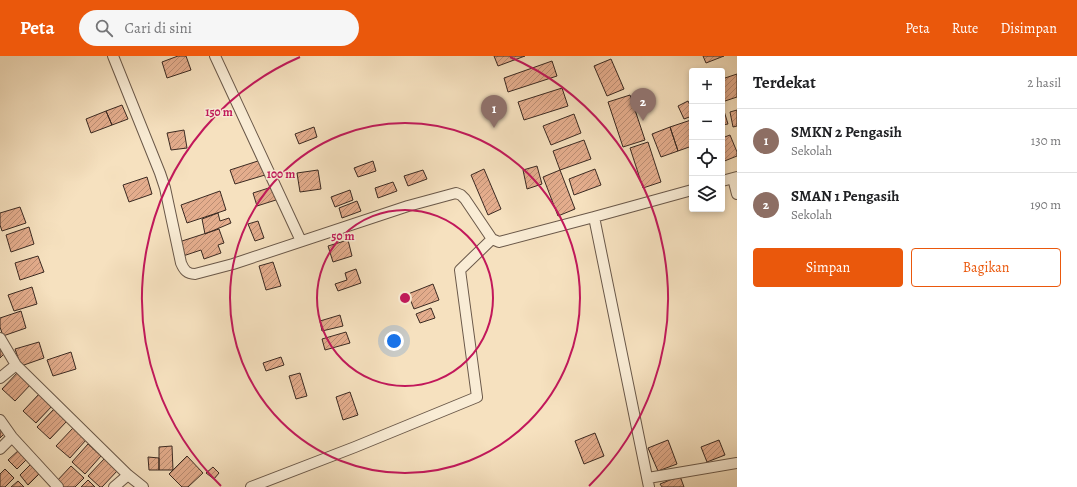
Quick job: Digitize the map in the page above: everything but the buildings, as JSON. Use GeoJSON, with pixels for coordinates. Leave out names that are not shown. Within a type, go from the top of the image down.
{"type":"FeatureCollection","features":[{"type":"Feature","properties":{"kind":"street"},"geometry":{"type":"LineString","coordinates":[[113,56],[163,180],[181,263],[186,271],[192,274],[233,264],[408,206],[456,193],[466,199],[492,239],[499,242],[689,191]]}},
{"type":"Feature","properties":{"kind":"street"},"geometry":{"type":"LineString","coordinates":[[215,56],[302,241]]}},
{"type":"Feature","properties":{"kind":"street"},"geometry":{"type":"LineString","coordinates":[[725,180],[735,178],[737,194]]}},
{"type":"Feature","properties":{"kind":"street"},"geometry":{"type":"LineString","coordinates":[[594,217],[648,482],[737,463]]}},
{"type":"Feature","properties":{"kind":"street"},"geometry":{"type":"LineString","coordinates":[[251,487],[355,447],[477,397],[460,270],[492,239]]}},
{"type":"Feature","properties":{"kind":"street"},"geometry":{"type":"LineString","coordinates":[[0,338],[16,365],[128,475],[143,487]]}},
{"type":"Feature","properties":{"kind":"street"},"geometry":{"type":"LineString","coordinates":[[0,378],[16,365]]}},
{"type":"Feature","properties":{"kind":"street"},"geometry":{"type":"LineString","coordinates":[[0,420],[12,437],[58,487]]}},
{"type":"Feature","properties":{"kind":"street"},"geometry":{"type":"LineString","coordinates":[[0,449],[12,437]]}},
{"type":"Feature","properties":{"kind":"street"},"geometry":{"type":"LineString","coordinates":[[114,487],[128,475]]}},
{"type":"Feature","properties":{"kind":"place","name":"SMAN 1 Pengasih"},"geometry":{"type":"Point","coordinates":[643,121]}},
{"type":"Feature","properties":{"kind":"place","name":"SMKN 2 Pengasih"},"geometry":{"type":"Point","coordinates":[494,128]}}]}
